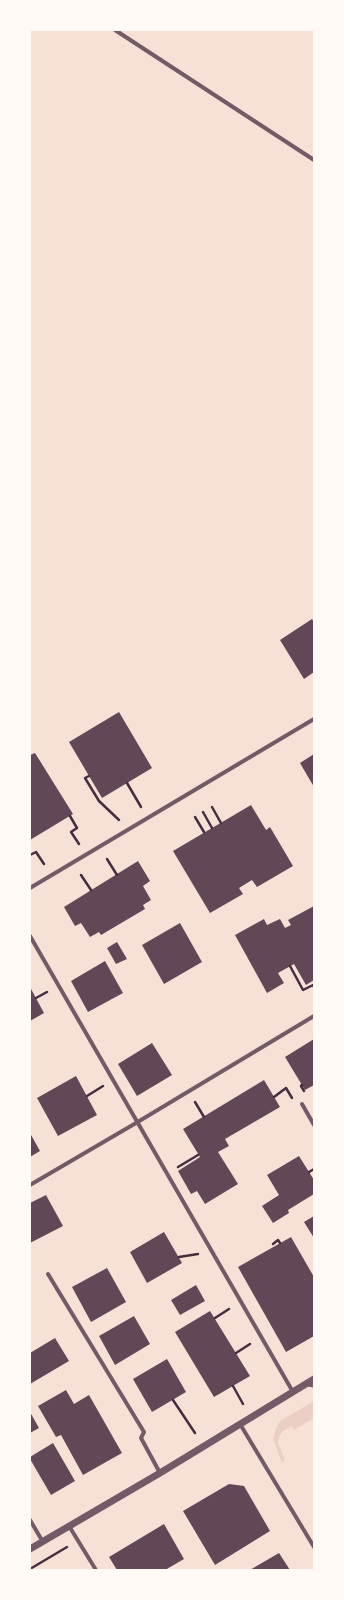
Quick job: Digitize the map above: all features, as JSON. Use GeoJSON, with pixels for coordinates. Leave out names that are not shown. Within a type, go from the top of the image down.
{"type":"FeatureCollection","features":[{"type":"Feature","properties":{"kind":"street"},"geometry":{"type":"LineString","coordinates":[[115,30],[314,160]]}},
{"type":"Feature","properties":{"kind":"street"},"geometry":{"type":"LineString","coordinates":[[30,888],[314,719]]}},
{"type":"Feature","properties":{"kind":"street"},"geometry":{"type":"LineString","coordinates":[[30,936],[136,1123],[293,1392]]}},
{"type":"Feature","properties":{"kind":"street"},"geometry":{"type":"LineString","coordinates":[[30,1185],[314,1016]]}},
{"type":"Feature","properties":{"kind":"street"},"geometry":{"type":"LineString","coordinates":[[302,1104],[314,1125]]}},
{"type":"Feature","properties":{"kind":"street"},"geometry":{"type":"LineString","coordinates":[[48,1274],[144,1432],[141,1438],[160,1473]]}},
{"type":"Feature","properties":{"kind":"street"},"geometry":{"type":"LineString","coordinates":[[30,1549],[160,1473],[314,1379]]}},
{"type":"Feature","properties":{"kind":"street"},"geometry":{"type":"LineString","coordinates":[[240,1424],[314,1547]]}},
{"type":"Feature","properties":{"kind":"street"},"geometry":{"type":"LineString","coordinates":[[30,1520],[43,1542]]}},
{"type":"Feature","properties":{"kind":"street"},"geometry":{"type":"LineString","coordinates":[[69,1526],[96,1570]]}},
{"type":"Feature","properties":{"kind":"lane"},"geometry":{"type":"LineString","coordinates":[[304,1385],[314,1386]]}},
{"type":"Feature","properties":{"kind":"path"},"geometry":{"type":"LineString","coordinates":[[89,776],[85,778],[98,801],[120,822]]}},
{"type":"Feature","properties":{"kind":"path"},"geometry":{"type":"LineString","coordinates":[[127,783],[142,809]]}},
{"type":"Feature","properties":{"kind":"path"},"geometry":{"type":"LineString","coordinates":[[212,807],[221,823]]}},
{"type":"Feature","properties":{"kind":"path"},"geometry":{"type":"LineString","coordinates":[[203,812],[212,828]]}},
{"type":"Feature","properties":{"kind":"path"},"geometry":{"type":"LineString","coordinates":[[70,816],[77,828],[71,832],[80,846]]}},
{"type":"Feature","properties":{"kind":"path"},"geometry":{"type":"LineString","coordinates":[[195,817],[204,832]]}},
{"type":"Feature","properties":{"kind":"path"},"geometry":{"type":"LineString","coordinates":[[30,855],[36,852],[45,867]]}},
{"type":"Feature","properties":{"kind":"path"},"geometry":{"type":"LineString","coordinates":[[107,859],[117,875]]}},
{"type":"Feature","properties":{"kind":"path"},"geometry":{"type":"LineString","coordinates":[[81,875],[91,890]]}},
{"type":"Feature","properties":{"kind":"path"},"geometry":{"type":"LineString","coordinates":[[290,966],[303,990],[313,985],[314,987]]}},
{"type":"Feature","properties":{"kind":"path"},"geometry":{"type":"LineString","coordinates":[[36,998],[49,990]]}},
{"type":"Feature","properties":{"kind":"path"},"geometry":{"type":"LineString","coordinates":[[87,1096],[105,1085]]}},
{"type":"Feature","properties":{"kind":"path"},"geometry":{"type":"LineString","coordinates":[[302,1085],[300,1086],[304,1091]]}},
{"type":"Feature","properties":{"kind":"path"},"geometry":{"type":"LineString","coordinates":[[274,1097],[286,1088],[293,1100]]}},
{"type":"Feature","properties":{"kind":"path"},"geometry":{"type":"LineString","coordinates":[[194,1099],[204,1117]]}},
{"type":"Feature","properties":{"kind":"path"},"geometry":{"type":"LineString","coordinates":[[172,1170],[198,1154]]}},
{"type":"Feature","properties":{"kind":"path"},"geometry":{"type":"LineString","coordinates":[[309,1172],[314,1169]]}},
{"type":"Feature","properties":{"kind":"path"},"geometry":{"type":"LineString","coordinates":[[273,1244],[278,1240],[280,1243]]}},
{"type":"Feature","properties":{"kind":"path"},"geometry":{"type":"LineString","coordinates":[[178,1256],[201,1254]]}},
{"type":"Feature","properties":{"kind":"path"},"geometry":{"type":"LineString","coordinates":[[215,1318],[231,1308]]}},
{"type":"Feature","properties":{"kind":"path"},"geometry":{"type":"LineString","coordinates":[[236,1353],[252,1343]]}},
{"type":"Feature","properties":{"kind":"path"},"geometry":{"type":"LineString","coordinates":[[233,1386],[243,1404]]}},
{"type":"Feature","properties":{"kind":"path"},"geometry":{"type":"LineString","coordinates":[[173,1400],[195,1433]]}},
{"type":"Feature","properties":{"kind":"path"},"geometry":{"type":"LineString","coordinates":[[30,1569],[62,1550]]}},
{"type":"Feature","properties":{"kind":"shaded area"},"geometry":{"type":"Polygon","coordinates":[[[314,1401],[314,1418],[294,1430],[292,1426],[282,1432],[279,1437],[278,1443],[285,1460],[282,1463],[273,1439],[277,1426],[280,1421],[314,1401]]]}},
{"type":"Feature","properties":{"kind":"building"},"geometry":{"type":"Polygon","coordinates":[[[312,619],[314,622],[314,672],[304,679],[280,640],[312,619]]]}},
{"type":"Feature","properties":{"kind":"building"},"geometry":{"type":"Polygon","coordinates":[[[119,712],[152,768],[102,798],[69,742],[119,712]]]}},
{"type":"Feature","properties":{"kind":"building"},"geometry":{"type":"Polygon","coordinates":[[[35,753],[73,814],[30,840],[30,755],[35,753]]]}},
{"type":"Feature","properties":{"kind":"building"},"geometry":{"type":"Polygon","coordinates":[[[314,754],[314,787],[300,763],[314,754]]]}},
{"type":"Feature","properties":{"kind":"building"},"geometry":{"type":"Polygon","coordinates":[[[251,805],[266,830],[270,827],[293,866],[257,887],[252,880],[239,888],[243,894],[210,913],[173,851],[251,805]]]}},
{"type":"Feature","properties":{"kind":"building"},"geometry":{"type":"Polygon","coordinates":[[[138,861],[150,881],[143,886],[151,900],[143,905],[145,909],[101,935],[99,932],[90,937],[81,923],[75,926],[64,907],[138,861]]]}},
{"type":"Feature","properties":{"kind":"building"},"geometry":{"type":"Polygon","coordinates":[[[314,906],[314,980],[306,985],[294,964],[278,973],[284,983],[267,993],[235,935],[264,919],[267,925],[280,919],[285,928],[291,925],[288,920],[314,906]]]}},
{"type":"Feature","properties":{"kind":"building"},"geometry":{"type":"Polygon","coordinates":[[[180,923],[202,962],[164,984],[142,945],[180,923]]]}},
{"type":"Feature","properties":{"kind":"building"},"geometry":{"type":"Polygon","coordinates":[[[117,942],[127,959],[116,964],[107,948],[117,942]]]}},
{"type":"Feature","properties":{"kind":"building"},"geometry":{"type":"Polygon","coordinates":[[[105,961],[123,993],[88,1012],[71,981],[105,961]]]}},
{"type":"Feature","properties":{"kind":"building"},"geometry":{"type":"Polygon","coordinates":[[[30,987],[44,1013],[30,1021],[30,987]]]}},
{"type":"Feature","properties":{"kind":"building"},"geometry":{"type":"Polygon","coordinates":[[[314,1039],[314,1085],[305,1090],[285,1057],[314,1039]]]}},
{"type":"Feature","properties":{"kind":"building"},"geometry":{"type":"Polygon","coordinates":[[[152,1043],[172,1075],[137,1096],[118,1064],[152,1043]]]}},
{"type":"Feature","properties":{"kind":"building"},"geometry":{"type":"Polygon","coordinates":[[[76,1076],[97,1115],[58,1136],[37,1098],[76,1076]]]}},
{"type":"Feature","properties":{"kind":"building"},"geometry":{"type":"Polygon","coordinates":[[[264,1080],[280,1107],[225,1139],[229,1146],[218,1152],[238,1184],[205,1204],[197,1191],[191,1194],[178,1171],[200,1157],[183,1129],[264,1080]]]}},
{"type":"Feature","properties":{"kind":"building"},"geometry":{"type":"Polygon","coordinates":[[[30,1133],[40,1151],[30,1157],[30,1133]]]}},
{"type":"Feature","properties":{"kind":"building"},"geometry":{"type":"Polygon","coordinates":[[[299,1156],[314,1180],[314,1194],[288,1210],[289,1213],[273,1223],[262,1206],[279,1195],[267,1175],[299,1156]]]}},
{"type":"Feature","properties":{"kind":"building"},"geometry":{"type":"Polygon","coordinates":[[[46,1195],[63,1226],[30,1243],[30,1203],[46,1195]]]}},
{"type":"Feature","properties":{"kind":"building"},"geometry":{"type":"Polygon","coordinates":[[[314,1216],[314,1238],[304,1222],[314,1216]]]}},
{"type":"Feature","properties":{"kind":"building"},"geometry":{"type":"Polygon","coordinates":[[[164,1232],[182,1263],[147,1283],[130,1252],[164,1232]]]}},
{"type":"Feature","properties":{"kind":"building"},"geometry":{"type":"Polygon","coordinates":[[[291,1237],[314,1277],[314,1336],[286,1352],[238,1267],[291,1237]]]}},
{"type":"Feature","properties":{"kind":"building"},"geometry":{"type":"Polygon","coordinates":[[[107,1268],[126,1302],[91,1322],[72,1287],[107,1268]]]}},
{"type":"Feature","properties":{"kind":"building"},"geometry":{"type":"Polygon","coordinates":[[[196,1285],[205,1301],[180,1315],[171,1300],[196,1285]]]}},
{"type":"Feature","properties":{"kind":"building"},"geometry":{"type":"Polygon","coordinates":[[[210,1311],[250,1376],[214,1397],[175,1332],[210,1311]]]}},
{"type":"Feature","properties":{"kind":"building"},"geometry":{"type":"Polygon","coordinates":[[[134,1316],[150,1344],[115,1365],[99,1336],[134,1316]]]}},
{"type":"Feature","properties":{"kind":"building"},"geometry":{"type":"Polygon","coordinates":[[[55,1338],[69,1361],[30,1384],[30,1353],[55,1338]]]}},
{"type":"Feature","properties":{"kind":"building"},"geometry":{"type":"Polygon","coordinates":[[[167,1359],[186,1392],[152,1412],[133,1379],[167,1359]]]}},
{"type":"Feature","properties":{"kind":"building"},"geometry":{"type":"Polygon","coordinates":[[[66,1390],[74,1404],[89,1395],[122,1453],[83,1475],[61,1435],[56,1437],[38,1406],[66,1390]]]}},
{"type":"Feature","properties":{"kind":"building"},"geometry":{"type":"Polygon","coordinates":[[[30,1412],[39,1428],[30,1433],[30,1412]]]}},
{"type":"Feature","properties":{"kind":"building"},"geometry":{"type":"Polygon","coordinates":[[[53,1443],[75,1481],[51,1495],[30,1457],[53,1443]]]}},
{"type":"Feature","properties":{"kind":"building"},"geometry":{"type":"Polygon","coordinates":[[[229,1484],[244,1486],[270,1531],[215,1565],[183,1511],[229,1484]]]}},
{"type":"Feature","properties":{"kind":"building"},"geometry":{"type":"Polygon","coordinates":[[[164,1524],[184,1559],[165,1570],[117,1570],[109,1557],[164,1524]]]}},
{"type":"Feature","properties":{"kind":"building"},"geometry":{"type":"Polygon","coordinates":[[[279,1553],[290,1570],[250,1570],[255,1567],[279,1553]]]}}]}
